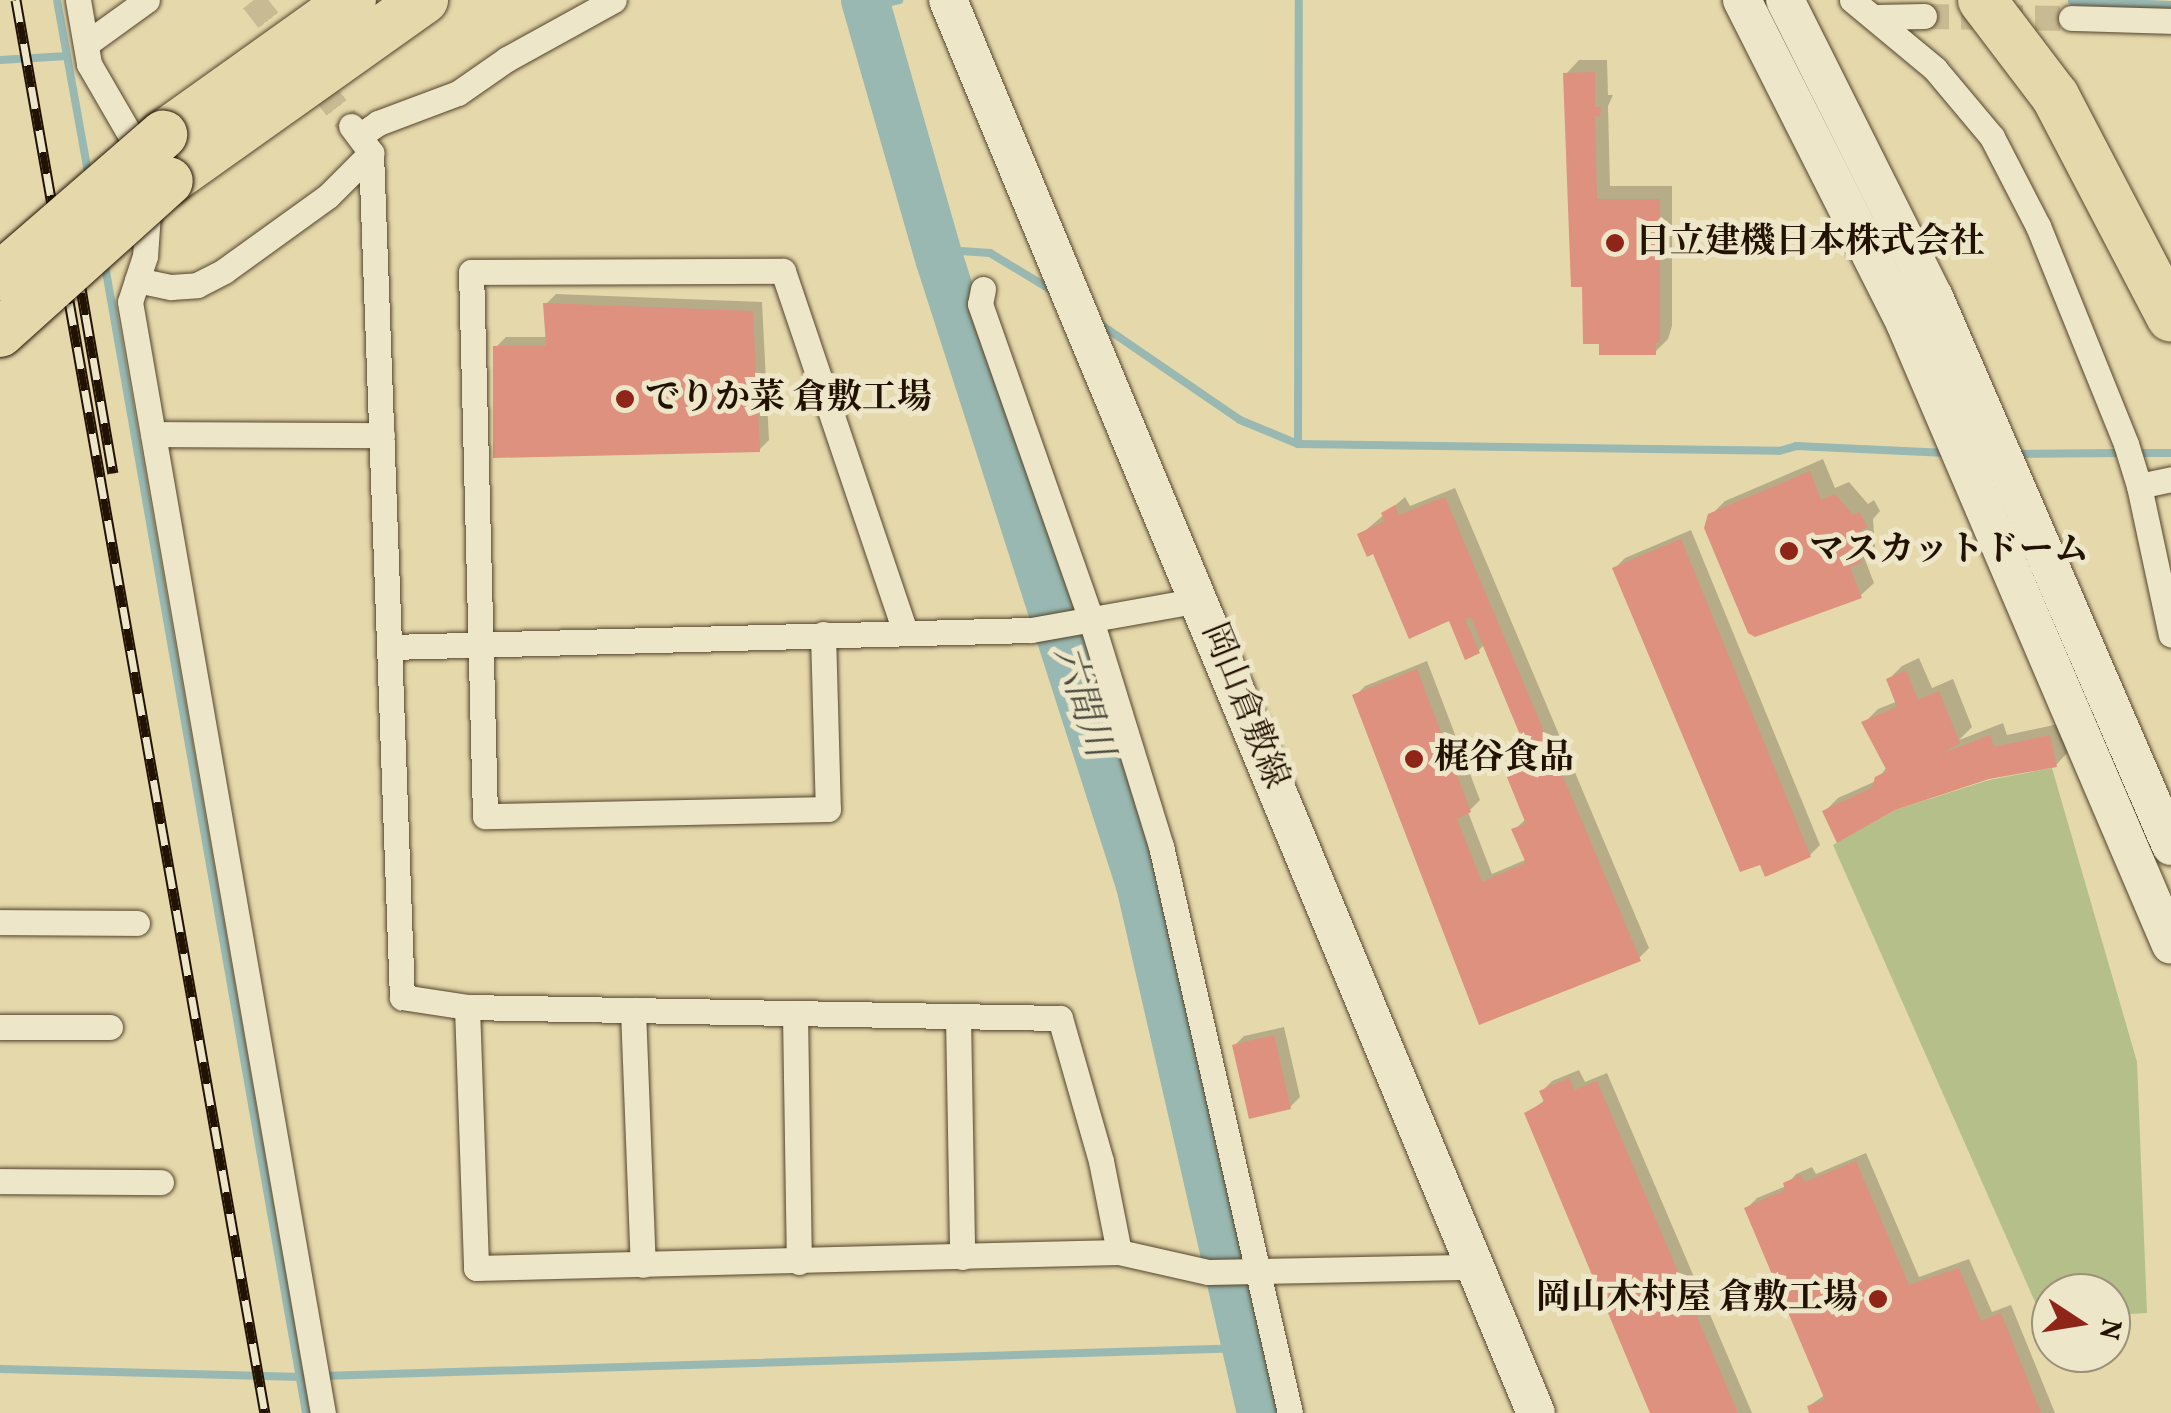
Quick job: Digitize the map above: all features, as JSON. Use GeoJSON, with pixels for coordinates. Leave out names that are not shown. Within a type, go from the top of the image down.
{"type":"FeatureCollection","features":[{"type":"Feature","properties":{"kind":"highway"},"geometry":{"type":"LineString","coordinates":[[0,334],[166,158],[352,0]]}},
{"type":"Feature","properties":{"kind":"highway"},"geometry":{"type":"LineString","coordinates":[[0,276],[166,158],[424,0]]}},
{"type":"Feature","properties":{"kind":"highway"},"geometry":{"type":"LineString","coordinates":[[1982,0],[2055,96],[2171,318]]}},
{"type":"Feature","properties":{"kind":"street"},"geometry":{"type":"LineString","coordinates":[[78,0],[90,64],[146,163],[150,211],[130,302],[324,1413]]}},
{"type":"Feature","properties":{"kind":"street"},"geometry":{"type":"LineString","coordinates":[[86,44],[147,0]]}},
{"type":"Feature","properties":{"kind":"street"},"geometry":{"type":"LineString","coordinates":[[137,280],[171,286],[197,284],[224,271],[328,196],[361,138],[378,123],[458,93],[507,60],[614,0]]}},
{"type":"Feature","properties":{"kind":"street"},"geometry":{"type":"LineString","coordinates":[[1784,0],[1934,297],[2171,846]]}},
{"type":"Feature","properties":{"kind":"street"},"geometry":{"type":"LineString","coordinates":[[1852,0],[1935,69],[1992,137],[2038,226],[2132,465],[2171,634]]}},
{"type":"Feature","properties":{"kind":"street"},"geometry":{"type":"LineString","coordinates":[[1744,1],[1872,252],[1962,452],[2171,943]]}},
{"type":"Feature","properties":{"kind":"street","name":"岡山倉敷線"},"geometry":{"type":"LineString","coordinates":[[950,3],[1536,1413]]}},
{"type":"Feature","properties":{"kind":"street"},"geometry":{"type":"LineString","coordinates":[[1876,18],[1924,16]]}},
{"type":"Feature","properties":{"kind":"street"},"geometry":{"type":"LineString","coordinates":[[2072,18],[2171,21]]}},
{"type":"Feature","properties":{"kind":"street"},"geometry":{"type":"LineString","coordinates":[[361,138],[382,435],[402,997],[467,1007],[1060,1018],[1100,1161],[1118,1252]]}},
{"type":"Feature","properties":{"kind":"street"},"geometry":{"type":"LineString","coordinates":[[823,634],[828,809],[485,816],[471,272],[783,270],[905,632]]}},
{"type":"Feature","properties":{"kind":"street"},"geometry":{"type":"LineString","coordinates":[[984,288],[980,304],[1161,846],[1254,1273],[1290,1413]]}},
{"type":"Feature","properties":{"kind":"street"},"geometry":{"type":"LineString","coordinates":[[153,434],[382,435]]}},
{"type":"Feature","properties":{"kind":"street"},"geometry":{"type":"LineString","coordinates":[[2132,465],[2171,479]]}},
{"type":"Feature","properties":{"kind":"street"},"geometry":{"type":"LineString","coordinates":[[390,647],[1037,630],[1200,600]]}},
{"type":"Feature","properties":{"kind":"street"},"geometry":{"type":"LineString","coordinates":[[0,922],[137,923]]}},
{"type":"Feature","properties":{"kind":"street"},"geometry":{"type":"LineString","coordinates":[[467,1007],[476,1268],[1118,1252],[1208,1272],[1476,1266]]}},
{"type":"Feature","properties":{"kind":"street"},"geometry":{"type":"LineString","coordinates":[[633,1010],[643,1265]]}},
{"type":"Feature","properties":{"kind":"street"},"geometry":{"type":"LineString","coordinates":[[795,1013],[800,1262]]}},
{"type":"Feature","properties":{"kind":"street"},"geometry":{"type":"LineString","coordinates":[[958,1016],[962,1257]]}},
{"type":"Feature","properties":{"kind":"street"},"geometry":{"type":"LineString","coordinates":[[0,1027],[110,1027]]}},
{"type":"Feature","properties":{"kind":"street"},"geometry":{"type":"LineString","coordinates":[[0,1181],[160,1182]]}},
{"type":"Feature","properties":{"kind":"green space"},"geometry":{"type":"Polygon","coordinates":[[[2052,768],[2137,1062],[2147,1313],[2131,1314],[2131,1273],[2031,1273],[2031,1293],[1833,845],[1895,810],[1989,780],[2052,768]]]}},
{"type":"Feature","properties":{"kind":"building","name":"日立建機日本株式会社"},"geometry":{"type":"Polygon","coordinates":[[[1595,72],[1595,107],[1601,107],[1600,117],[1595,116],[1597,199],[1660,199],[1660,342],[1656,343],[1656,355],[1599,355],[1599,344],[1583,344],[1582,287],[1571,287],[1563,73],[1595,72]]]}},
{"type":"Feature","properties":{"kind":"building","name":"でりか菜 倉敷工場"},"geometry":{"type":"Polygon","coordinates":[[[543,303],[753,311],[760,452],[493,458],[493,346],[546,346],[543,303]]]}},
{"type":"Feature","properties":{"kind":"building","name":"マスカットドーム"},"geometry":{"type":"Polygon","coordinates":[[[1810,471],[1821,500],[1835,494],[1853,515],[1859,512],[1868,527],[1860,531],[1862,563],[1850,567],[1862,598],[1755,637],[1748,633],[1704,528],[1708,514],[1810,471]]]}},
{"type":"Feature","properties":{"kind":"building","name":"梶谷食品"},"geometry":{"type":"Polygon","coordinates":[[[1445,497],[1641,961],[1479,1025],[1352,695],[1417,669],[1471,812],[1457,819],[1482,882],[1526,863],[1511,829],[1526,824],[1502,765],[1528,754],[1471,617],[1465,619],[1480,653],[1465,660],[1449,621],[1409,639],[1373,554],[1367,557],[1357,534],[1385,521],[1381,513],[1395,505],[1399,515],[1445,497]]]}},
{"type":"Feature","properties":{"kind":"building"},"geometry":{"type":"Polygon","coordinates":[[[1681,539],[1811,857],[1765,877],[1760,865],[1740,872],[1612,568],[1681,539]]]}},
{"type":"Feature","properties":{"kind":"building"},"geometry":{"type":"Polygon","coordinates":[[[1906,670],[1918,700],[1939,691],[1960,743],[1941,754],[1990,735],[1994,747],[2050,735],[2057,767],[1989,779],[1895,810],[1837,843],[1822,811],[1872,788],[1875,777],[1887,771],[1861,722],[1897,707],[1886,679],[1906,670]]]}},
{"type":"Feature","properties":{"kind":"building"},"geometry":{"type":"Polygon","coordinates":[[[1274,1035],[1291,1109],[1249,1119],[1232,1045],[1274,1035]]]}},
{"type":"Feature","properties":{"kind":"building","name":"岡山木村屋 倉敷工場"},"geometry":{"type":"Polygon","coordinates":[[[1569,1078],[1575,1090],[1597,1081],[1738,1413],[1650,1413],[1524,1113],[1544,1102],[1539,1091],[1569,1078]]]}},
{"type":"Feature","properties":{"kind":"building","name":"岡山木村屋 倉敷工場"},"geometry":{"type":"Polygon","coordinates":[[[1856,1161],[1909,1285],[1959,1268],[1981,1321],[2001,1313],[2041,1413],[1809,1413],[1807,1406],[1825,1400],[1744,1208],[1785,1190],[1783,1183],[1801,1175],[1805,1182],[1856,1161]]]}},
{"type":"Feature","properties":{"kind":"waterway"},"geometry":{"type":"LineString","coordinates":[[57,0],[89,177]]}},
{"type":"Feature","properties":{"kind":"waterway","name":"六間川"},"geometry":{"type":"LineString","coordinates":[[865,0],[940,261],[1140,885],[1261,1413]]}},
{"type":"Feature","properties":{"kind":"waterway"},"geometry":{"type":"LineString","coordinates":[[867,7],[899,0]]}},
{"type":"Feature","properties":{"kind":"waterway"},"geometry":{"type":"LineString","coordinates":[[1298,444],[1299,0]]}},
{"type":"Feature","properties":{"kind":"waterway"},"geometry":{"type":"LineString","coordinates":[[2072,1],[2171,5]]}},
{"type":"Feature","properties":{"kind":"waterway"},"geometry":{"type":"LineString","coordinates":[[0,60],[67,56]]}},
{"type":"Feature","properties":{"kind":"waterway"},"geometry":{"type":"LineString","coordinates":[[940,261],[961,251],[990,253],[1053,291]]}},
{"type":"Feature","properties":{"kind":"waterway"},"geometry":{"type":"LineString","coordinates":[[104,260],[306,1413]]}},
{"type":"Feature","properties":{"kind":"waterway"},"geometry":{"type":"LineString","coordinates":[[1097,322],[1240,420],[1298,444],[1779,451],[1796,446],[1947,453]]}},
{"type":"Feature","properties":{"kind":"waterway"},"geometry":{"type":"LineString","coordinates":[[2016,454],[2122,453]]}},
{"type":"Feature","properties":{"kind":"waterway"},"geometry":{"type":"LineString","coordinates":[[2136,453],[2171,453]]}},
{"type":"Feature","properties":{"kind":"waterway"},"geometry":{"type":"LineString","coordinates":[[322,1376],[1247,1348]]}},
{"type":"Feature","properties":{"kind":"waterway"},"geometry":{"type":"LineString","coordinates":[[0,1369],[303,1377]]}},
{"type":"Feature","properties":{"kind":"tunnel"},"geometry":{"type":"LineString","coordinates":[[253,0],[351,126]]}},
{"type":"Feature","properties":{"kind":"tunnel"},"geometry":{"type":"LineString","coordinates":[[1924,16],[2071,18]]}},
{"type":"Feature","properties":{"kind":"railway"},"geometry":{"type":"LineString","coordinates":[[16,0],[265,1413]]}},
{"type":"Feature","properties":{"kind":"railway"},"geometry":{"type":"LineString","coordinates":[[78,271],[113,473]]}},
{"type":"Feature","properties":{"kind":"place","name":"日立建機日本株式会社"},"geometry":{"type":"Point","coordinates":[1615,243]}},
{"type":"Feature","properties":{"kind":"place","name":"でりか菜 倉敷工場"},"geometry":{"type":"Point","coordinates":[625,399]}},
{"type":"Feature","properties":{"kind":"place","name":"マスカットドーム"},"geometry":{"type":"Point","coordinates":[1789,551]}},
{"type":"Feature","properties":{"kind":"place","name":"梶谷食品"},"geometry":{"type":"Point","coordinates":[1414,759]}},
{"type":"Feature","properties":{"kind":"place","name":"岡山木村屋 倉敷工場"},"geometry":{"type":"Point","coordinates":[1878,1299]}}]}
